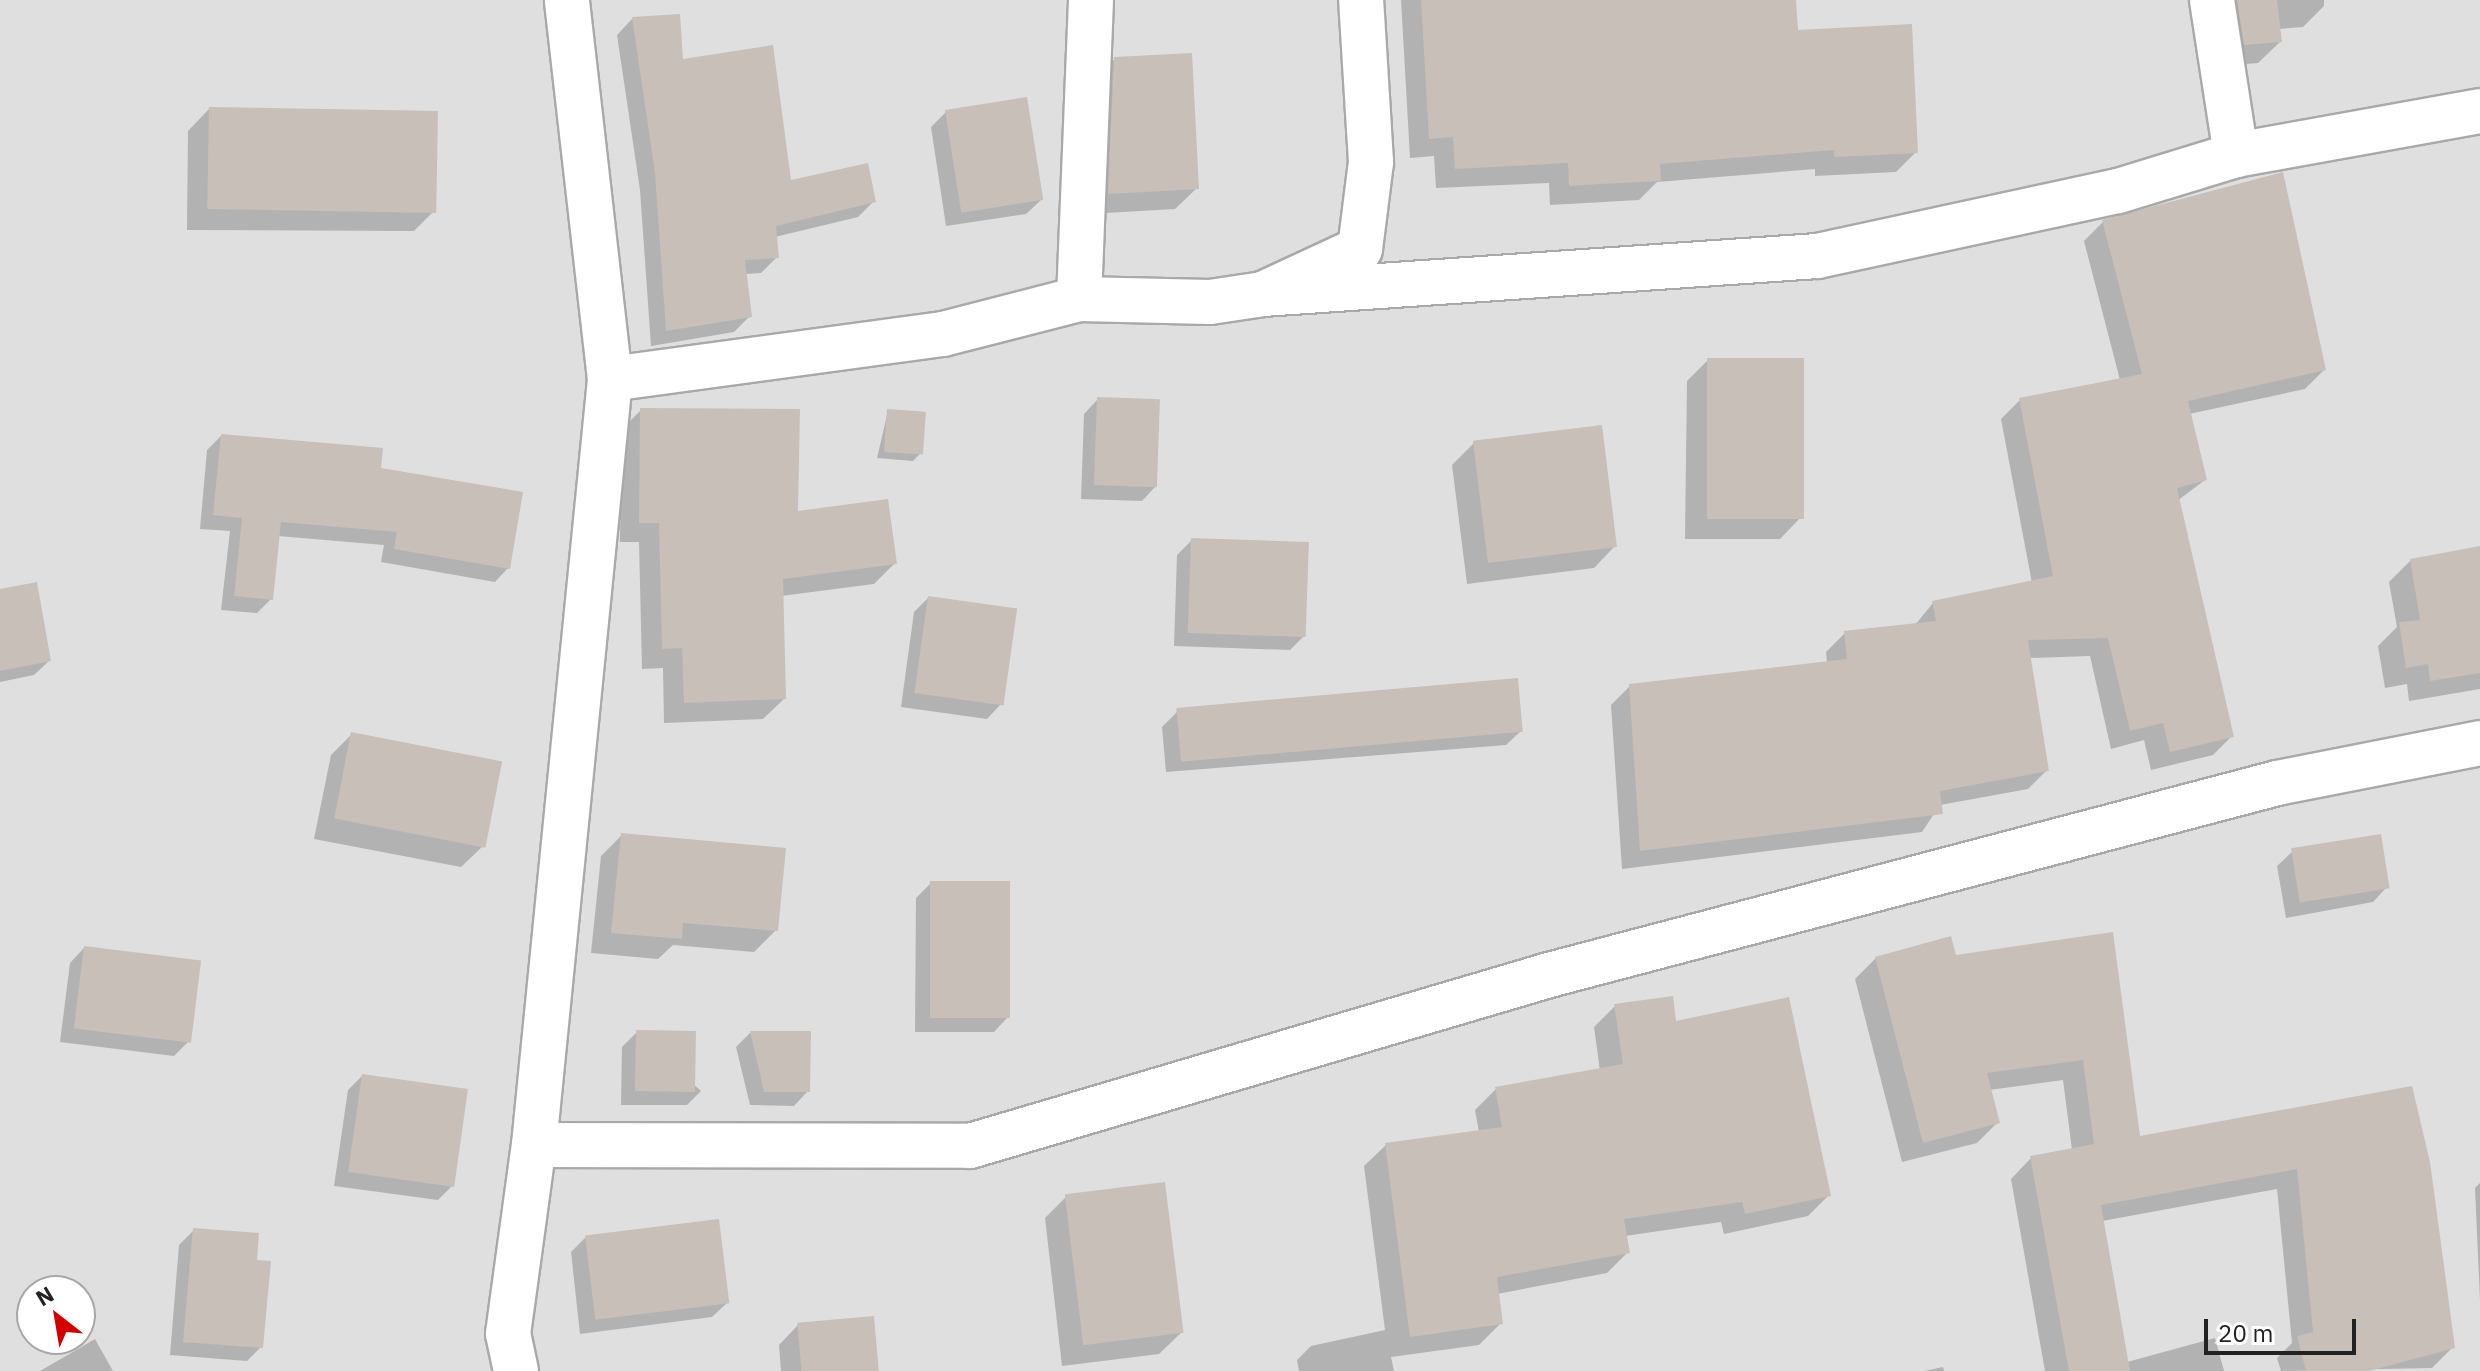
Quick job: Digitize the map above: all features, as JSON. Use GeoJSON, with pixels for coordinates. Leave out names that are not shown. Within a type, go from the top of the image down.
{"type":"FeatureCollection","features":[{"type":"Feature","properties":{"kind":"street"},"geometry":{"type":"LineString","coordinates":[[516,1371],[508,1334],[534,1145],[610,379],[567,0]]}},
{"type":"Feature","properties":{"kind":"street"},"geometry":{"type":"LineString","coordinates":[[1079,299],[1091,0]]}},
{"type":"Feature","properties":{"kind":"street"},"geometry":{"type":"LineString","coordinates":[[1263,294],[1360,249],[1371,162],[1361,0]]}},
{"type":"Feature","properties":{"kind":"street"},"geometry":{"type":"LineString","coordinates":[[2212,0],[2236,155]]}},
{"type":"Feature","properties":{"kind":"street"},"geometry":{"type":"LineString","coordinates":[[610,379],[943,334],[1079,299],[1210,302],[1263,294],[1817,256],[2118,191],[2236,155],[2480,111]]}},
{"type":"Feature","properties":{"kind":"street"},"geometry":{"type":"LineString","coordinates":[[534,1145],[970,1146],[1549,975],[2277,783],[2480,743]]}},
{"type":"Feature","properties":{"kind":"shaded area"},"geometry":{"type":"Polygon","coordinates":[[[0,0],[2480,0],[2480,1371],[0,1371],[0,0]]]}},
{"type":"Feature","properties":{"kind":"building"},"geometry":{"type":"Polygon","coordinates":[[[1421,0],[1796,0],[1798,30],[1912,24],[1918,153],[1834,157],[1834,150],[1660,164],[1661,181],[1569,186],[1568,163],[1455,169],[1453,137],[1429,139],[1421,0]]]}},
{"type":"Feature","properties":{"kind":"building"},"geometry":{"type":"Polygon","coordinates":[[[2237,0],[2277,0],[2282,42],[2244,45],[2237,0]]]}},
{"type":"Feature","properties":{"kind":"building"},"geometry":{"type":"Polygon","coordinates":[[[680,14],[683,59],[773,45],[791,180],[868,163],[876,202],[776,226],[779,258],[745,260],[752,317],[666,331],[655,173],[632,17],[680,14]]]}},
{"type":"Feature","properties":{"kind":"building"},"geometry":{"type":"Polygon","coordinates":[[[1192,53],[1199,189],[1108,194],[1114,57],[1192,53]]]}},
{"type":"Feature","properties":{"kind":"building"},"geometry":{"type":"Polygon","coordinates":[[[1027,97],[1043,200],[961,213],[945,110],[1027,97]]]}},
{"type":"Feature","properties":{"kind":"building"},"geometry":{"type":"Polygon","coordinates":[[[209,107],[438,111],[436,213],[207,209],[209,107]]]}},
{"type":"Feature","properties":{"kind":"building"},"geometry":{"type":"Polygon","coordinates":[[[2283,172],[2326,370],[2188,401],[2207,480],[2177,488],[2234,737],[2170,752],[2163,723],[2130,731],[2108,638],[2028,640],[2049,771],[1940,791],[1943,814],[1640,851],[1629,684],[1847,659],[1844,631],[1936,621],[1932,601],[2053,576],[2019,398],[2142,374],[2102,220],[2283,172]]]}},
{"type":"Feature","properties":{"kind":"building"},"geometry":{"type":"Polygon","coordinates":[[[1707,358],[1804,358],[1804,519],[1707,519],[1707,358]]]}},
{"type":"Feature","properties":{"kind":"building"},"geometry":{"type":"Polygon","coordinates":[[[1097,397],[1160,399],[1157,487],[1094,485],[1097,397]]]}},
{"type":"Feature","properties":{"kind":"building"},"geometry":{"type":"Polygon","coordinates":[[[640,408],[800,409],[798,511],[888,499],[897,564],[783,579],[786,699],[684,703],[682,648],[662,649],[659,523],[639,523],[640,408]]]}},
{"type":"Feature","properties":{"kind":"building"},"geometry":{"type":"Polygon","coordinates":[[[887,409],[926,412],[923,455],[884,452],[887,409]]]}},
{"type":"Feature","properties":{"kind":"building"},"geometry":{"type":"Polygon","coordinates":[[[1602,425],[1617,547],[1488,563],[1473,441],[1602,425]]]}},
{"type":"Feature","properties":{"kind":"building"},"geometry":{"type":"Polygon","coordinates":[[[221,434],[383,448],[381,468],[523,492],[510,569],[394,549],[397,532],[281,522],[273,600],[234,596],[242,518],[213,515],[221,434]]]}},
{"type":"Feature","properties":{"kind":"building"},"geometry":{"type":"Polygon","coordinates":[[[1191,538],[1309,542],[1306,637],[1188,633],[1191,538]]]}},
{"type":"Feature","properties":{"kind":"building"},"geometry":{"type":"Polygon","coordinates":[[[2480,546],[2480,673],[2430,681],[2428,664],[2406,668],[2399,622],[2420,620],[2410,559],[2480,546]]]}},
{"type":"Feature","properties":{"kind":"building"},"geometry":{"type":"Polygon","coordinates":[[[37,582],[51,661],[0,671],[0,589],[37,582]]]}},
{"type":"Feature","properties":{"kind":"building"},"geometry":{"type":"Polygon","coordinates":[[[928,596],[1017,609],[1003,706],[914,693],[928,596]]]}},
{"type":"Feature","properties":{"kind":"building"},"geometry":{"type":"Polygon","coordinates":[[[1518,678],[1523,732],[1181,762],[1176,708],[1518,678]]]}},
{"type":"Feature","properties":{"kind":"building"},"geometry":{"type":"Polygon","coordinates":[[[351,732],[502,761],[485,848],[334,818],[351,732]]]}},
{"type":"Feature","properties":{"kind":"building"},"geometry":{"type":"Polygon","coordinates":[[[621,833],[786,848],[778,931],[683,923],[682,939],[611,933],[621,833]]]}},
{"type":"Feature","properties":{"kind":"building"},"geometry":{"type":"Polygon","coordinates":[[[2381,834],[2390,888],[2300,903],[2291,848],[2381,834]]]}},
{"type":"Feature","properties":{"kind":"building"},"geometry":{"type":"Polygon","coordinates":[[[930,881],[1010,881],[1010,1018],[930,1018],[930,881]]]}},
{"type":"Feature","properties":{"kind":"building"},"geometry":{"type":"Polygon","coordinates":[[[2113,932],[2140,1136],[2412,1086],[2430,1162],[2455,1348],[2369,1371],[2306,1371],[2297,1336],[2313,1332],[2297,1169],[2101,1205],[2130,1371],[2069,1371],[2030,1156],[2094,1144],[2083,1060],[1987,1073],[2000,1123],[1923,1143],[1875,957],[1951,936],[1956,955],[2113,932]]]}},
{"type":"Feature","properties":{"kind":"building"},"geometry":{"type":"Polygon","coordinates":[[[84,946],[201,960],[191,1043],[74,1028],[84,946]]]}},
{"type":"Feature","properties":{"kind":"building"},"geometry":{"type":"Polygon","coordinates":[[[1673,996],[1676,1021],[1789,997],[1831,1196],[1745,1214],[1742,1202],[1624,1219],[1630,1253],[1497,1277],[1503,1324],[1410,1337],[1385,1143],[1502,1127],[1495,1087],[1623,1064],[1614,1004],[1673,996]]]}},
{"type":"Feature","properties":{"kind":"building"},"geometry":{"type":"Polygon","coordinates":[[[636,1030],[696,1031],[695,1092],[635,1091],[636,1030]]]}},
{"type":"Feature","properties":{"kind":"building"},"geometry":{"type":"Polygon","coordinates":[[[750,1031],[811,1031],[810,1092],[764,1092],[750,1031]]]}},
{"type":"Feature","properties":{"kind":"building"},"geometry":{"type":"Polygon","coordinates":[[[362,1074],[468,1089],[454,1187],[348,1172],[362,1074]]]}},
{"type":"Feature","properties":{"kind":"building"},"geometry":{"type":"Polygon","coordinates":[[[1165,1182],[1184,1333],[1083,1345],[1065,1194],[1165,1182]]]}},
{"type":"Feature","properties":{"kind":"building"},"geometry":{"type":"Polygon","coordinates":[[[719,1219],[729,1303],[595,1320],[585,1235],[719,1219]]]}},
{"type":"Feature","properties":{"kind":"building"},"geometry":{"type":"Polygon","coordinates":[[[193,1228],[259,1233],[257,1260],[271,1261],[263,1348],[183,1342],[193,1228]]]}},
{"type":"Feature","properties":{"kind":"building"},"geometry":{"type":"Polygon","coordinates":[[[874,1316],[879,1371],[802,1371],[797,1323],[874,1316]]]}}]}
